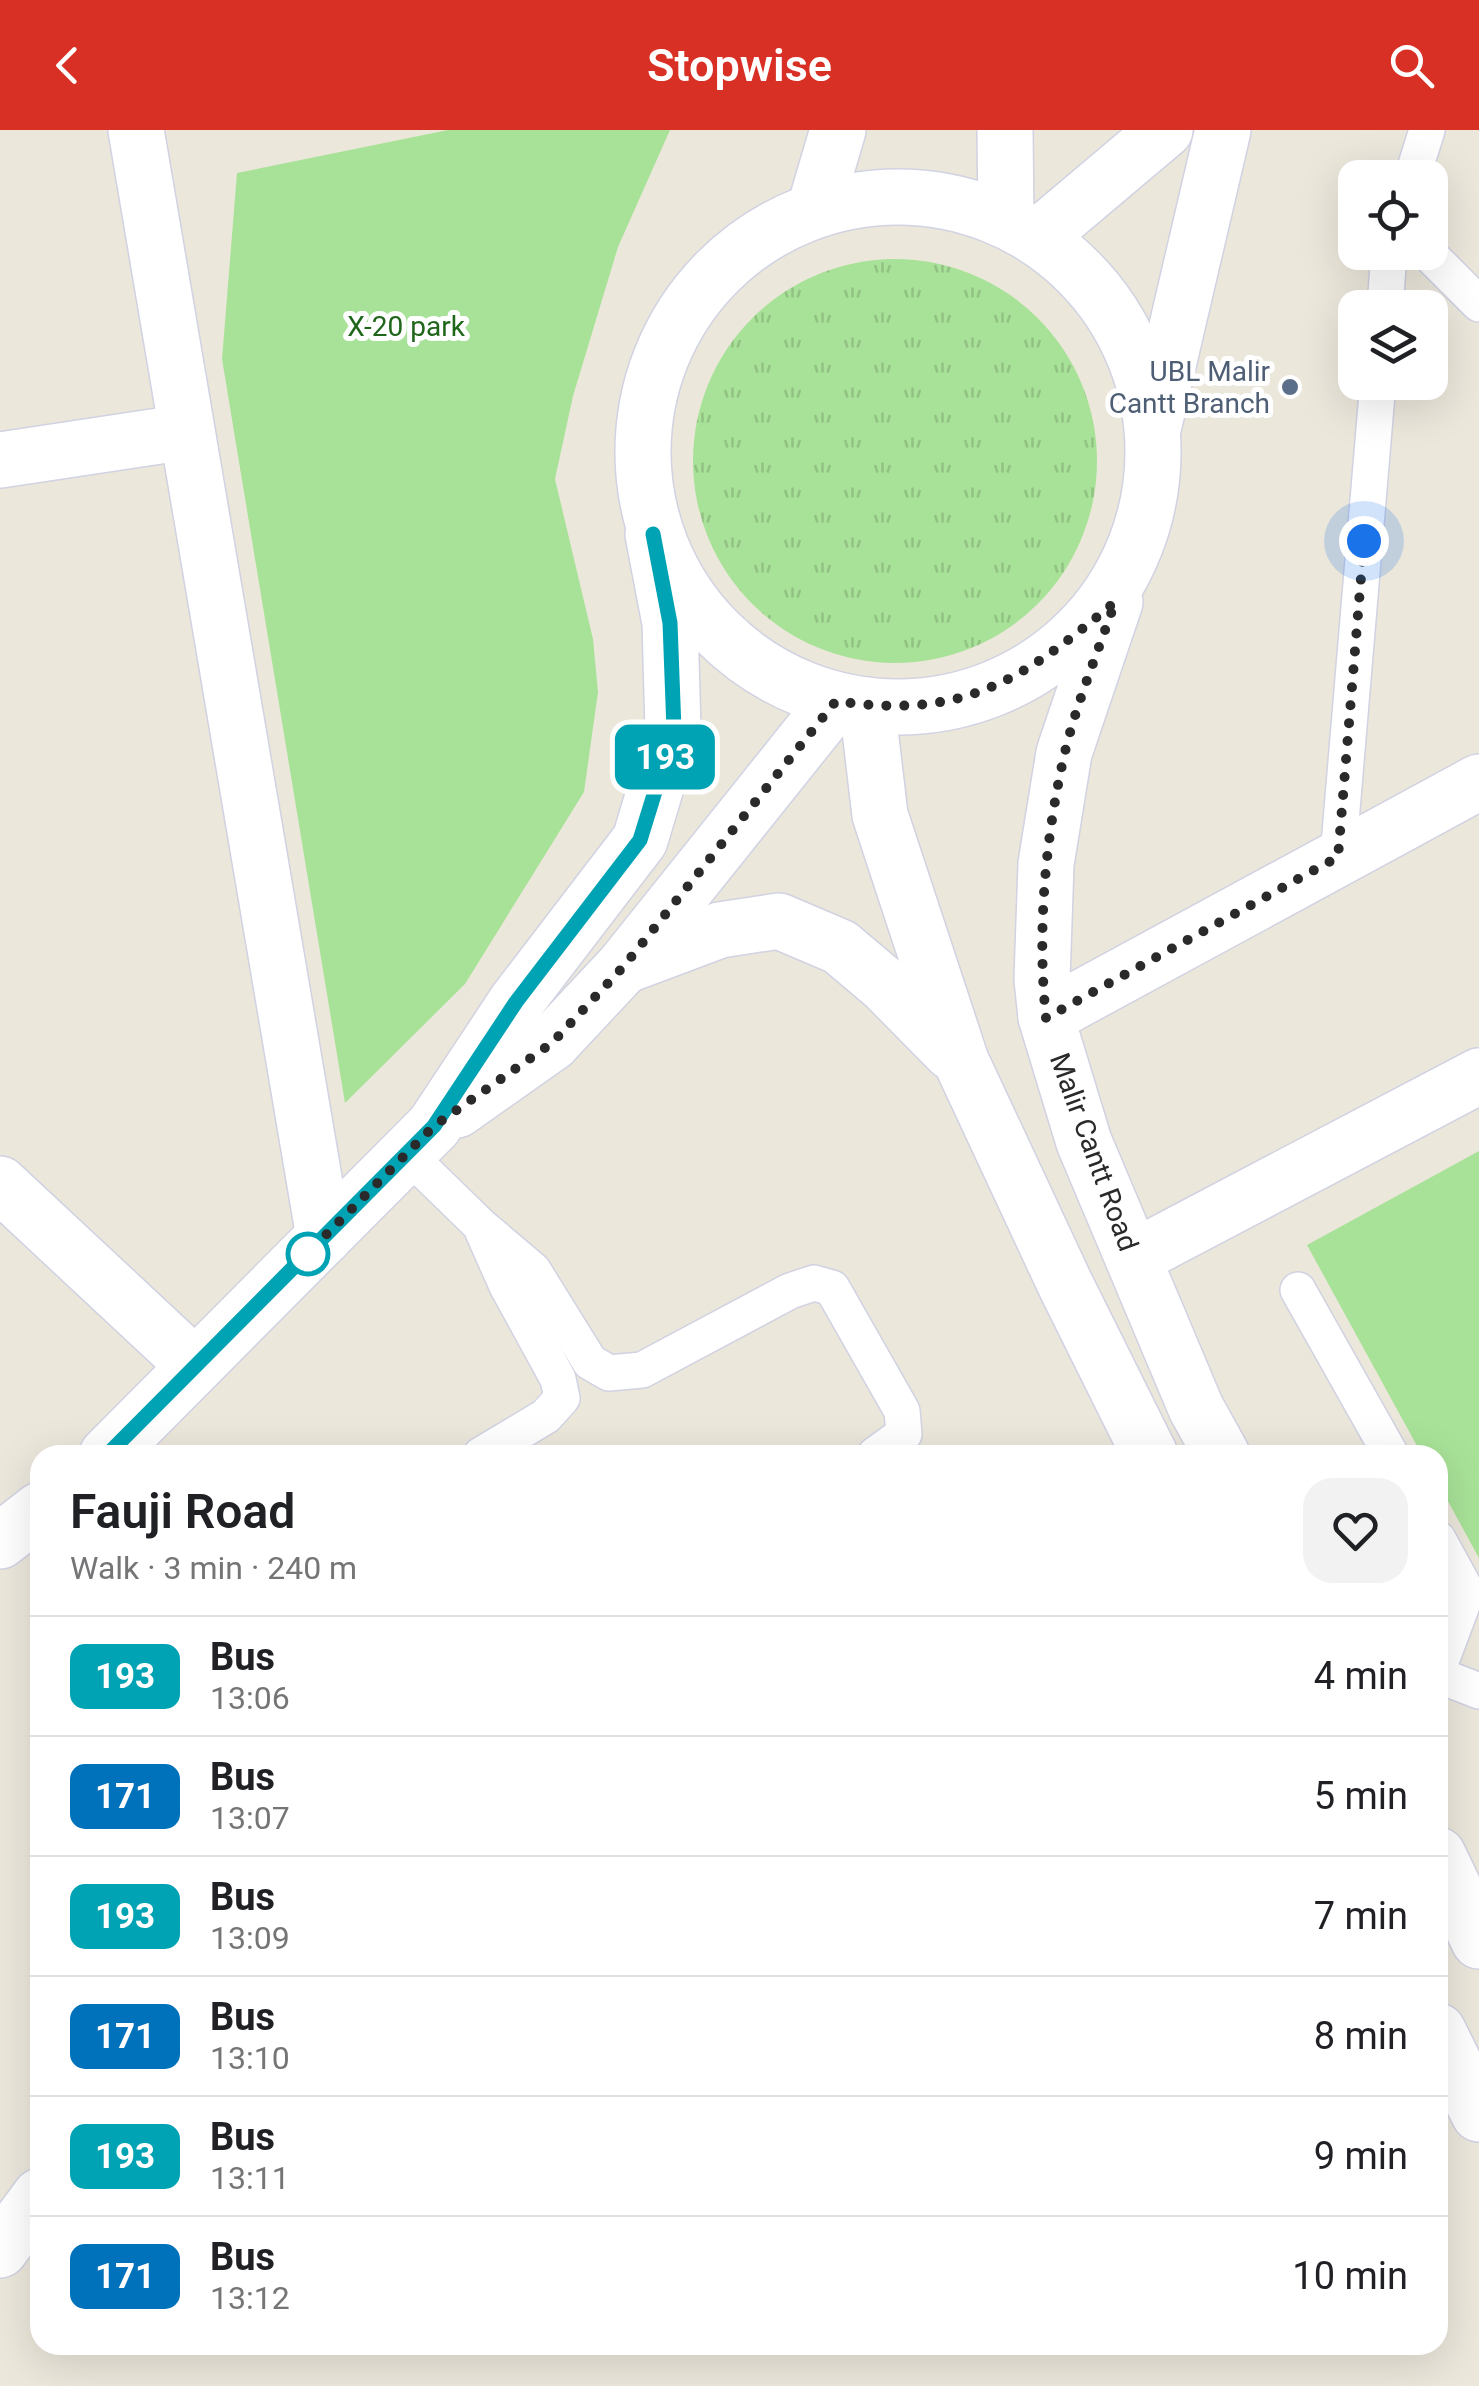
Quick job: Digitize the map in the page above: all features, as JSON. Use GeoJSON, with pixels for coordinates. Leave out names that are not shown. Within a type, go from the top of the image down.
{"type":"FeatureCollection","features":[{"type":"Feature","properties":{"kind":"main road"},"geometry":{"type":"LineString","coordinates":[[136,130],[324,1237]]}},
{"type":"Feature","properties":{"kind":"main road"},"geometry":{"type":"LineString","coordinates":[[815,208],[838,130]]}},
{"type":"Feature","properties":{"kind":"main road"},"geometry":{"type":"LineString","coordinates":[[1005,130],[1021,228]]}},
{"type":"Feature","properties":{"kind":"main road"},"geometry":{"type":"LineString","coordinates":[[1021,228],[1165,130]]}},
{"type":"Feature","properties":{"kind":"main road"},"geometry":{"type":"LineString","coordinates":[[1153,428],[1223,130]]}},
{"type":"Feature","properties":{"kind":"main road"},"geometry":{"type":"LineString","coordinates":[[421,1140],[516,1002],[640,840],[674,730],[670,623],[640,435],[666,338],[728,259],[815,208],[878,195],[944,199],[1021,228],[1061,252],[1105,299],[1138,361],[1153,428]]}},
{"type":"Feature","properties":{"kind":"main road","name":"Malir Cantt Road"},"geometry":{"type":"LineString","coordinates":[[1153,428],[1150,492],[1064,753],[1046,864],[1042,979],[1046,1018],[1084,1142],[1196,1408],[1216,1445]]}},
{"type":"Feature","properties":{"kind":"main road"},"geometry":{"type":"LineString","coordinates":[[0,460],[186,432]]}},
{"type":"Feature","properties":{"kind":"main road"},"geometry":{"type":"LineString","coordinates":[[653,534],[681,592],[723,642],[776,678],[852,703],[933,705],[996,688],[1052,654],[1115,602]]}},
{"type":"Feature","properties":{"kind":"main road"},"geometry":{"type":"LineString","coordinates":[[117,1445],[421,1140],[552,1043],[624,966],[852,703]]}},
{"type":"Feature","properties":{"kind":"main road"},"geometry":{"type":"LineString","coordinates":[[852,703],[880,815],[960,1061],[1145,1445]]}},
{"type":"Feature","properties":{"kind":"main road"},"geometry":{"type":"LineString","coordinates":[[1046,1018],[1479,782]]}},
{"type":"Feature","properties":{"kind":"main road"},"geometry":{"type":"LineString","coordinates":[[624,966],[720,930],[780,921],[840,947],[885,985],[960,1061]]}},
{"type":"Feature","properties":{"kind":"main road"},"geometry":{"type":"LineString","coordinates":[[1132,1258],[1479,1076]]}},
{"type":"Feature","properties":{"kind":"main road"},"geometry":{"type":"LineString","coordinates":[[0,1184],[195,1366]]}},
{"type":"Feature","properties":{"kind":"main road"},"geometry":{"type":"LineString","coordinates":[[0,1541],[30,1518]]}},
{"type":"Feature","properties":{"kind":"main road"},"geometry":{"type":"LineString","coordinates":[[1448,1876],[1479,1941]]}},
{"type":"Feature","properties":{"kind":"main road"},"geometry":{"type":"LineString","coordinates":[[1448,2051],[1479,2114]]}},
{"type":"Feature","properties":{"kind":"main road"},"geometry":{"type":"LineString","coordinates":[[0,2250],[30,2210]]}},
{"type":"Feature","properties":{"kind":"lane"},"geometry":{"type":"LineString","coordinates":[[1418,160],[1427,130]]}},
{"type":"Feature","properties":{"kind":"lane"},"geometry":{"type":"LineString","coordinates":[[1445,270],[1479,304]]}},
{"type":"Feature","properties":{"kind":"lane"},"geometry":{"type":"LineString","coordinates":[[1338,857],[1376,400]]}},
{"type":"Feature","properties":{"kind":"lane"},"geometry":{"type":"LineString","coordinates":[[421,1140],[480,1226],[506,1286],[558,1379],[562,1398],[546,1416],[498,1445]]}},
{"type":"Feature","properties":{"kind":"lane"},"geometry":{"type":"LineString","coordinates":[[480,1226],[534,1270],[590,1362],[609,1373],[642,1370],[790,1291],[814,1283],[832,1288],[902,1412],[904,1434],[889,1445]]}},
{"type":"Feature","properties":{"kind":"lane"},"geometry":{"type":"LineString","coordinates":[[1298,1290],[1385,1445]]}},
{"type":"Feature","properties":{"kind":"lane"},"geometry":{"type":"LineString","coordinates":[[1448,1556],[1468,1592],[1448,1645]]}},
{"type":"Feature","properties":{"kind":"lane"},"geometry":{"type":"LineString","coordinates":[[1448,1677],[1479,1691]]}},
{"type":"Feature","properties":{"kind":"green space","name":"X-20 park"},"geometry":{"type":"Polygon","coordinates":[[[448,130],[670,130],[618,247],[573,396],[555,479],[593,639],[598,692],[584,792],[465,984],[345,1103],[222,359],[237,173],[448,130]]]}},
{"type":"Feature","properties":{"kind":"green space"},"geometry":{"type":"Polygon","coordinates":[[[895,259],[934,263],[972,275],[1007,293],[1038,318],[1063,349],[1081,384],[1093,422],[1097,461],[1093,500],[1081,538],[1063,573],[1038,604],[1007,629],[972,647],[934,659],[895,663],[856,659],[818,647],[783,629],[752,604],[727,573],[709,538],[697,500],[693,461],[697,422],[709,384],[727,349],[752,318],[783,293],[818,275],[856,263],[895,259]]]}},
{"type":"Feature","properties":{"kind":"green space"},"geometry":{"type":"Polygon","coordinates":[[[1479,1151],[1479,1558],[1448,1501],[1448,1445],[1417,1445],[1307,1245],[1479,1151]]]}},
{"type":"Feature","properties":{"kind":"bus line","name":"193"},"geometry":{"type":"LineString","coordinates":[[117,1445],[434,1126],[516,1002],[640,840],[674,730],[670,623],[653,534]]}},
{"type":"Feature","properties":{"kind":"place","name":"UBL Malir Cantt Branch"},"geometry":{"type":"Point","coordinates":[1290,387]}},
{"type":"Feature","properties":{"kind":"route"},"geometry":{"type":"LineString","coordinates":[[308,1254],[298,1263],[434,1126],[552,1043],[624,966],[836,701],[933,705],[996,688],[1052,654],[1115,602],[1064,753],[1046,864],[1042,979],[1046,1018],[1338,857],[1364,541]]}}]}
